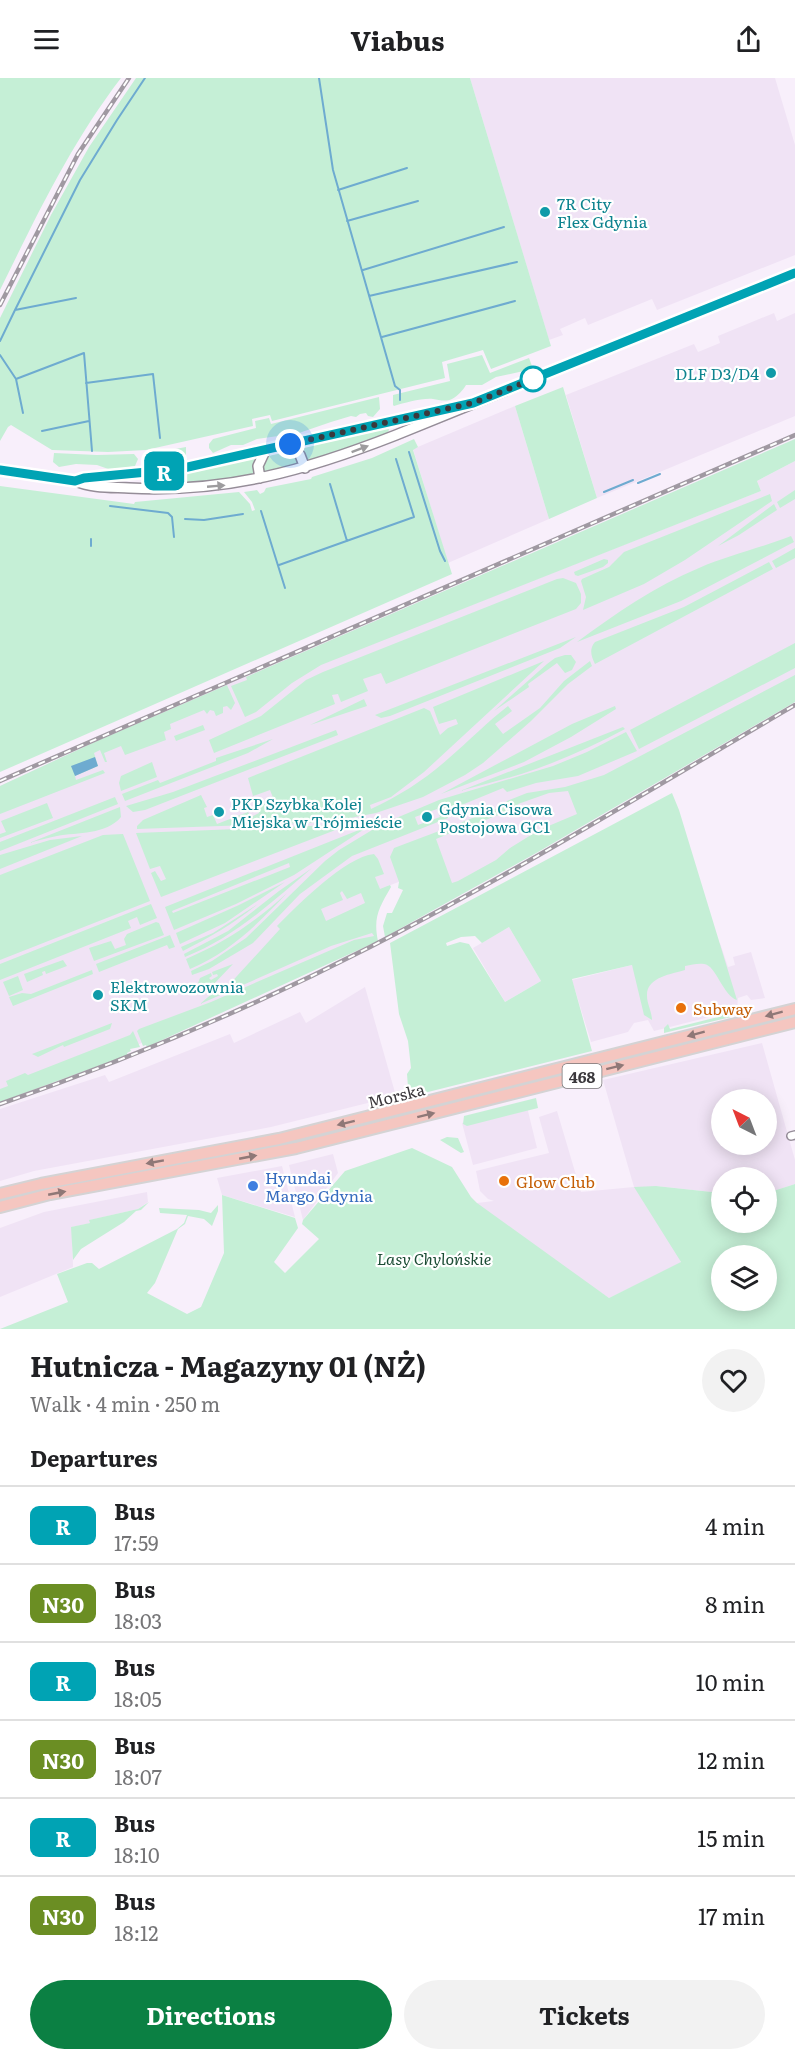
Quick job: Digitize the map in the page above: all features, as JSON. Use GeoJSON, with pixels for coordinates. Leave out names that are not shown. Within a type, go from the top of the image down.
{"type":"FeatureCollection","features":[{"type":"Feature","properties":{"kind":"main road"},"geometry":{"type":"LineString","coordinates":[[0,470],[75,481],[86,485],[143,489],[219,485],[305,468],[396,435],[795,273]]}},
{"type":"Feature","properties":{"kind":"main road"},"geometry":{"type":"LineString","coordinates":[[75,481],[84,478],[179,469],[473,403]]}},
{"type":"Feature","properties":{"kind":"main road"},"geometry":{"type":"LineString","coordinates":[[392,422],[396,435]]}},
{"type":"Feature","properties":{"kind":"main road"},"geometry":{"type":"LineString","coordinates":[[290,444],[300,455],[305,468]]}},
{"type":"Feature","properties":{"kind":"main road"},"geometry":{"type":"LineString","coordinates":[[260,478],[258,466],[264,451]]}},
{"type":"Feature","properties":{"kind":"main road"},"geometry":{"type":"LineString","coordinates":[[143,489],[144,473]]}},
{"type":"Feature","properties":{"kind":"main road","name":"Morska"},"geometry":{"type":"LineString","coordinates":[[0,1194],[279,1139],[795,1009]]}},
{"type":"Feature","properties":{"kind":"main road","name":"Morska"},"geometry":{"type":"LineString","coordinates":[[0,1207],[50,1194],[304,1146],[795,1022]]}},
{"type":"Feature","properties":{"kind":"shaded area"},"geometry":{"type":"Polygon","coordinates":[[[470,78],[775,78],[795,145],[795,255],[657,310],[652,299],[588,325],[585,318],[560,329],[563,335],[549,340],[470,78]]]}},
{"type":"Feature","properties":{"kind":"shaded area"},"geometry":{"type":"Polygon","coordinates":[[[774,313],[777,321],[795,313],[795,416],[597,498],[566,395],[694,344],[698,352],[720,343],[718,336],[774,313]]]}},
{"type":"Feature","properties":{"kind":"shaded area"},"geometry":{"type":"Polygon","coordinates":[[[515,406],[549,519],[448,563],[413,449],[515,406]]]}},
{"type":"Feature","properties":{"kind":"shaded area","name":"PKP Szybka Kolej Miejska w Trójmieście"},"geometry":{"type":"Polygon","coordinates":[[[795,461],[795,695],[428,907],[417,875],[388,886],[368,921],[374,936],[158,1037],[0,1096],[0,786],[97,741],[442,592],[451,613],[761,491],[757,481],[795,461]]]}},
{"type":"Feature","properties":{"kind":"shaded area"},"geometry":{"type":"Polygon","coordinates":[[[509,927],[541,981],[505,1002],[473,948],[509,927]]]}},
{"type":"Feature","properties":{"kind":"shaded area"},"geometry":{"type":"Polygon","coordinates":[[[720,943],[728,967],[735,965],[733,957],[751,952],[765,998],[751,1000],[747,995],[738,998],[737,1010],[654,1031],[648,1020],[634,1023],[628,1032],[591,1042],[572,980],[720,943]]]}},
{"type":"Feature","properties":{"kind":"shaded area"},"geometry":{"type":"Polygon","coordinates":[[[365,987],[396,1096],[271,1127],[34,1171],[0,1181],[0,1109],[105,1075],[109,1082],[230,1034],[234,1043],[300,1012],[306,1023],[365,987]]]}},
{"type":"Feature","properties":{"kind":"shaded area"},"geometry":{"type":"Polygon","coordinates":[[[762,1043],[775,1089],[711,1089],[711,1155],[777,1155],[777,1096],[795,1160],[795,1184],[777,1190],[777,1167],[711,1167],[711,1192],[656,1186],[681,1263],[609,1298],[476,1210],[477,1203],[494,1201],[488,1199],[480,1191],[476,1171],[549,1153],[539,1117],[557,1111],[581,1192],[634,1187],[603,1080],[762,1043]]]}},
{"type":"Feature","properties":{"kind":"shaded area"},"geometry":{"type":"Polygon","coordinates":[[[527,1107],[537,1148],[473,1165],[462,1123],[527,1107]]]}},
{"type":"Feature","properties":{"kind":"shaded area"},"geometry":{"type":"Polygon","coordinates":[[[333,1154],[338,1173],[303,1220],[289,1165],[333,1154]]]}},
{"type":"Feature","properties":{"kind":"shaded area","name":"Hyundai Margo Gdynia"},"geometry":{"type":"Polygon","coordinates":[[[282,1166],[295,1217],[222,1195],[217,1178],[282,1166]]]}},
{"type":"Feature","properties":{"kind":"shaded area"},"geometry":{"type":"Polygon","coordinates":[[[147,1192],[148,1202],[138,1209],[90,1220],[91,1223],[72,1227],[73,1267],[0,1297],[0,1228],[44,1212],[147,1192]]]}},
{"type":"Feature","properties":{"kind":"green space"},"geometry":{"type":"Polygon","coordinates":[[[0,78],[121,78],[70,154],[0,290],[0,78]]]}},
{"type":"Feature","properties":{"kind":"green space"},"geometry":{"type":"Polygon","coordinates":[[[136,78],[470,78],[551,346],[491,369],[483,350],[442,362],[445,378],[272,421],[270,415],[252,419],[253,426],[146,450],[108,452],[52,450],[11,425],[0,441],[0,318],[51,215],[89,147],[136,78]]]}},
{"type":"Feature","properties":{"kind":"green space"},"geometry":{"type":"Polygon","coordinates":[[[482,355],[490,373],[529,358],[532,366],[528,370],[496,377],[482,385],[466,385],[458,395],[450,400],[423,399],[393,405],[393,395],[450,381],[447,364],[482,355]]]}},
{"type":"Feature","properties":{"kind":"green space"},"geometry":{"type":"Polygon","coordinates":[[[563,387],[597,498],[549,519],[515,406],[563,387]]]}},
{"type":"Feature","properties":{"kind":"green space"},"geometry":{"type":"Polygon","coordinates":[[[379,397],[380,409],[373,417],[366,413],[356,417],[351,416],[299,433],[257,439],[243,445],[231,445],[213,453],[209,448],[213,439],[256,428],[255,421],[269,418],[271,424],[379,397]]]}},
{"type":"Feature","properties":{"kind":"green space"},"geometry":{"type":"Polygon","coordinates":[[[386,426],[389,429],[387,436],[308,463],[297,447],[386,426]]]}},
{"type":"Feature","properties":{"kind":"green space"},"geometry":{"type":"Polygon","coordinates":[[[414,439],[418,447],[413,450],[452,574],[0,772],[0,486],[134,504],[135,502],[239,492],[250,504],[252,511],[255,510],[252,502],[244,492],[257,490],[260,494],[266,488],[311,479],[372,458],[414,439]]]}},
{"type":"Feature","properties":{"kind":"green space"},"geometry":{"type":"Polygon","coordinates":[[[795,439],[795,461],[757,481],[761,491],[321,665],[292,683],[256,712],[245,717],[231,686],[247,680],[246,677],[795,439]]]}},
{"type":"Feature","properties":{"kind":"green space"},"geometry":{"type":"Polygon","coordinates":[[[186,447],[186,460],[147,466],[142,462],[143,455],[186,447]]]}},
{"type":"Feature","properties":{"kind":"green space"},"geometry":{"type":"Polygon","coordinates":[[[280,451],[294,455],[300,465],[265,474],[262,468],[267,457],[280,451]]]}},
{"type":"Feature","properties":{"kind":"green space"},"geometry":{"type":"Polygon","coordinates":[[[54,453],[134,454],[138,459],[135,466],[111,470],[97,465],[76,464],[59,467],[53,462],[54,453]]]}},
{"type":"Feature","properties":{"kind":"green space"},"geometry":{"type":"Polygon","coordinates":[[[258,456],[254,476],[171,486],[149,483],[152,478],[258,456]]]}},
{"type":"Feature","properties":{"kind":"green space"},"geometry":{"type":"Polygon","coordinates":[[[795,490],[795,499],[780,508],[777,502],[795,490]]]}},
{"type":"Feature","properties":{"kind":"green space"},"geometry":{"type":"Polygon","coordinates":[[[770,494],[772,501],[685,560],[644,584],[583,610],[586,597],[582,579],[609,567],[624,552],[770,494]]]}},
{"type":"Feature","properties":{"kind":"green space"},"geometry":{"type":"Polygon","coordinates":[[[774,504],[777,510],[718,546],[774,504]]]}},
{"type":"Feature","properties":{"kind":"green space"},"geometry":{"type":"Polygon","coordinates":[[[791,536],[794,542],[681,601],[577,642],[636,601],[683,575],[722,559],[791,536]]]}},
{"type":"Feature","properties":{"kind":"green space"},"geometry":{"type":"Polygon","coordinates":[[[795,548],[795,558],[776,568],[772,561],[795,548]]]}},
{"type":"Feature","properties":{"kind":"green space"},"geometry":{"type":"Polygon","coordinates":[[[604,559],[608,560],[608,563],[603,567],[575,575],[574,572],[604,559]]]}},
{"type":"Feature","properties":{"kind":"green space"},"geometry":{"type":"Polygon","coordinates":[[[769,562],[773,569],[595,664],[591,653],[595,642],[684,607],[769,562]]]}},
{"type":"Feature","properties":{"kind":"green space"},"geometry":{"type":"Polygon","coordinates":[[[563,578],[576,583],[581,594],[581,603],[576,609],[386,684],[381,673],[363,679],[368,691],[341,702],[338,694],[332,695],[335,704],[214,753],[209,740],[261,716],[306,680],[563,578]]]}},
{"type":"Feature","properties":{"kind":"green space"},"geometry":{"type":"Polygon","coordinates":[[[576,637],[560,648],[390,716],[381,718],[375,715],[576,637]]]}},
{"type":"Feature","properties":{"kind":"green space"},"geometry":{"type":"Polygon","coordinates":[[[795,643],[795,668],[639,749],[630,730],[795,643]]]}},
{"type":"Feature","properties":{"kind":"green space"},"geometry":{"type":"Polygon","coordinates":[[[565,655],[571,655],[576,662],[572,670],[565,673],[557,663],[528,684],[529,687],[494,711],[547,664],[565,655]]]}},
{"type":"Feature","properties":{"kind":"green space"},"geometry":{"type":"Polygon","coordinates":[[[544,661],[424,772],[391,797],[370,805],[371,809],[422,780],[508,706],[512,711],[495,724],[503,734],[540,708],[564,681],[590,661],[592,666],[568,684],[531,721],[483,763],[423,797],[376,813],[329,822],[137,829],[143,820],[201,795],[207,807],[204,808],[207,817],[213,815],[217,824],[248,812],[251,817],[259,813],[257,807],[274,800],[270,790],[253,796],[248,778],[424,708],[430,711],[440,735],[448,728],[458,724],[456,719],[439,724],[433,707],[544,661]]]}},
{"type":"Feature","properties":{"kind":"green space"},"geometry":{"type":"Polygon","coordinates":[[[795,675],[795,702],[538,852],[385,937],[383,926],[387,913],[392,913],[403,890],[398,888],[399,882],[390,857],[394,848],[455,825],[458,830],[436,839],[452,883],[458,881],[496,860],[510,848],[539,830],[577,814],[568,791],[549,793],[518,804],[519,807],[462,829],[460,823],[527,793],[565,787],[604,775],[795,675]]]}},
{"type":"Feature","properties":{"kind":"green space"},"geometry":{"type":"Polygon","coordinates":[[[227,685],[235,703],[231,710],[227,706],[223,707],[223,713],[216,716],[214,711],[210,710],[207,714],[204,710],[170,724],[171,729],[164,732],[166,740],[125,755],[121,746],[104,753],[107,762],[100,750],[94,753],[98,766],[75,776],[76,780],[103,770],[105,773],[0,814],[0,786],[227,685]]]}},
{"type":"Feature","properties":{"kind":"green space"},"geometry":{"type":"Polygon","coordinates":[[[364,699],[367,706],[310,725],[364,699]]]}},
{"type":"Feature","properties":{"kind":"green space"},"geometry":{"type":"Polygon","coordinates":[[[615,706],[616,709],[571,737],[524,762],[441,794],[572,724],[615,706]]]}},
{"type":"Feature","properties":{"kind":"green space"},"geometry":{"type":"Polygon","coordinates":[[[203,725],[205,730],[176,741],[174,736],[203,725]]]}},
{"type":"Feature","properties":{"kind":"green space"},"geometry":{"type":"Polygon","coordinates":[[[623,727],[625,729],[604,740],[548,765],[460,791],[623,727]]]}},
{"type":"Feature","properties":{"kind":"green space"},"geometry":{"type":"Polygon","coordinates":[[[336,730],[338,735],[145,810],[133,812],[126,806],[173,792],[336,730]]]}},
{"type":"Feature","properties":{"kind":"green space"},"geometry":{"type":"Polygon","coordinates":[[[626,732],[637,751],[578,776],[536,783],[507,792],[503,788],[447,811],[448,818],[352,856],[300,894],[253,943],[209,969],[192,975],[191,971],[212,961],[246,938],[325,861],[382,824],[439,800],[553,766],[626,732]],[[437,809],[415,817],[418,825],[440,817],[437,809]]]}},
{"type":"Feature","properties":{"kind":"green space"},"geometry":{"type":"Polygon","coordinates":[[[273,739],[248,753],[125,801],[122,794],[158,780],[160,783],[216,761],[216,758],[273,739]]]}},
{"type":"Feature","properties":{"kind":"green space"},"geometry":{"type":"Polygon","coordinates":[[[152,762],[157,777],[121,791],[119,783],[121,776],[152,762]]]}},
{"type":"Feature","properties":{"kind":"green space"},"geometry":{"type":"Polygon","coordinates":[[[672,793],[737,1000],[728,993],[712,969],[704,964],[685,966],[685,970],[661,977],[651,984],[647,996],[652,1020],[644,1015],[632,965],[572,979],[592,1051],[412,1096],[408,1087],[407,1074],[411,1068],[408,1041],[399,1014],[390,943],[672,793]],[[509,927],[482,943],[475,936],[461,937],[446,943],[447,946],[460,942],[469,944],[505,1002],[541,981],[509,927]]]}},
{"type":"Feature","properties":{"kind":"green space"},"geometry":{"type":"Polygon","coordinates":[[[115,797],[118,804],[0,851],[0,842],[115,797]]]}},
{"type":"Feature","properties":{"kind":"green space"},"geometry":{"type":"Polygon","coordinates":[[[47,803],[53,818],[0,838],[0,834],[6,832],[1,821],[47,803]]]}},
{"type":"Feature","properties":{"kind":"green space"},"geometry":{"type":"Polygon","coordinates":[[[120,807],[121,817],[108,827],[29,843],[120,807]]]}},
{"type":"Feature","properties":{"kind":"green space"},"geometry":{"type":"Polygon","coordinates":[[[359,821],[161,897],[151,873],[155,871],[161,881],[166,879],[160,866],[150,869],[136,833],[335,825],[359,821]]]}},
{"type":"Feature","properties":{"kind":"green space"},"geometry":{"type":"Polygon","coordinates":[[[369,826],[294,875],[236,904],[174,930],[165,907],[369,826]],[[289,863],[172,911],[173,913],[290,867],[289,863]]]}},
{"type":"Feature","properties":{"kind":"green space"},"geometry":{"type":"Polygon","coordinates":[[[123,834],[150,901],[0,960],[0,875],[103,835],[123,834]]]}},
{"type":"Feature","properties":{"kind":"green space"},"geometry":{"type":"Polygon","coordinates":[[[82,836],[0,869],[0,855],[50,840],[82,836]]]}},
{"type":"Feature","properties":{"kind":"green space"},"geometry":{"type":"Polygon","coordinates":[[[374,854],[384,874],[375,877],[380,889],[390,885],[391,887],[378,913],[376,925],[378,941],[147,1047],[143,1046],[137,1031],[139,1029],[211,1002],[354,940],[374,936],[372,933],[331,946],[200,1004],[222,985],[226,988],[280,929],[277,926],[309,895],[336,873],[362,857],[374,854]],[[342,891],[340,893],[343,900],[321,909],[326,921],[365,903],[361,893],[347,899],[342,891]]]}},
{"type":"Feature","properties":{"kind":"green space"},"geometry":{"type":"Polygon","coordinates":[[[312,868],[268,906],[236,929],[220,940],[185,957],[184,954],[228,931],[312,868]]]}},
{"type":"Feature","properties":{"kind":"green space"},"geometry":{"type":"Polygon","coordinates":[[[285,882],[225,923],[180,944],[176,933],[285,882]]]}},
{"type":"Feature","properties":{"kind":"green space"},"geometry":{"type":"Polygon","coordinates":[[[287,893],[231,946],[190,969],[186,959],[240,930],[287,893]]]}},
{"type":"Feature","properties":{"kind":"green space"},"geometry":{"type":"Polygon","coordinates":[[[151,904],[157,918],[140,925],[137,917],[128,921],[131,928],[0,980],[0,964],[151,904]]]}},
{"type":"Feature","properties":{"kind":"green space"},"geometry":{"type":"Polygon","coordinates":[[[258,904],[222,930],[183,951],[181,947],[213,933],[258,904]]]}},
{"type":"Feature","properties":{"kind":"green space"},"geometry":{"type":"Polygon","coordinates":[[[156,922],[159,923],[164,935],[94,961],[89,948],[111,941],[115,949],[126,945],[124,939],[127,934],[156,922]]]}},
{"type":"Feature","properties":{"kind":"green space"},"geometry":{"type":"Polygon","coordinates":[[[170,935],[175,947],[169,949],[167,945],[99,972],[96,964],[170,935]]]}},
{"type":"Feature","properties":{"kind":"green space"},"geometry":{"type":"Polygon","coordinates":[[[63,960],[67,966],[46,974],[45,971],[42,972],[43,975],[27,982],[24,974],[63,960]]]}},
{"type":"Feature","properties":{"kind":"green space"},"geometry":{"type":"Polygon","coordinates":[[[233,964],[210,988],[204,990],[200,988],[198,983],[200,978],[211,973],[212,976],[209,978],[211,980],[218,976],[213,975],[212,972],[233,964]]]}},
{"type":"Feature","properties":{"kind":"green space"},"geometry":{"type":"Polygon","coordinates":[[[92,970],[93,974],[13,1006],[9,997],[22,993],[31,994],[92,970]]]}},
{"type":"Feature","properties":{"kind":"green space"},"geometry":{"type":"Polygon","coordinates":[[[18,976],[23,990],[9,996],[3,982],[18,976]]]}},
{"type":"Feature","properties":{"kind":"green space"},"geometry":{"type":"Polygon","coordinates":[[[731,1009],[731,1017],[664,1033],[664,1028],[668,1024],[670,1029],[722,1016],[721,1011],[731,1009]]]}},
{"type":"Feature","properties":{"kind":"green space"},"geometry":{"type":"Polygon","coordinates":[[[112,1023],[110,1029],[64,1047],[63,1045],[38,1057],[32,1054],[112,1023]]]}},
{"type":"Feature","properties":{"kind":"green space"},"geometry":{"type":"Polygon","coordinates":[[[133,1031],[140,1047],[130,1049],[128,1055],[0,1102],[0,1089],[8,1086],[6,1081],[25,1073],[28,1075],[130,1035],[133,1031]]]}},
{"type":"Feature","properties":{"kind":"green space"},"geometry":{"type":"Polygon","coordinates":[[[536,1098],[538,1108],[467,1126],[463,1124],[464,1116],[536,1098]]]}},
{"type":"Feature","properties":{"kind":"green space"},"geometry":{"type":"Polygon","coordinates":[[[447,1137],[458,1138],[464,1152],[461,1153],[440,1140],[447,1137]]]}},
{"type":"Feature","properties":{"kind":"green space","name":"Lasy Chylońskie"},"geometry":{"type":"Polygon","coordinates":[[[412,1148],[452,1167],[477,1203],[609,1298],[681,1262],[634,1187],[656,1186],[711,1192],[711,1233],[777,1233],[777,1190],[795,1184],[795,1329],[0,1329],[68,1302],[57,1274],[87,1263],[92,1263],[99,1269],[177,1229],[184,1223],[187,1215],[160,1213],[159,1208],[199,1210],[211,1213],[218,1205],[212,1226],[204,1219],[188,1216],[185,1224],[178,1229],[155,1283],[147,1293],[187,1314],[201,1307],[224,1253],[222,1195],[295,1218],[298,1228],[274,1262],[285,1273],[319,1239],[302,1224],[345,1171],[412,1148]]]}},
{"type":"Feature","properties":{"kind":"green space"},"geometry":{"type":"Polygon","coordinates":[[[149,1202],[124,1222],[81,1249],[73,1260],[71,1227],[90,1223],[89,1220],[138,1209],[149,1202]]]}},
{"type":"Feature","properties":{"kind":"water"},"geometry":{"type":"Polygon","coordinates":[[[95,757],[98,766],[75,776],[71,766],[95,757]]]}},
{"type":"Feature","properties":{"kind":"waterway"},"geometry":{"type":"LineString","coordinates":[[15,310],[80,180],[145,78]]}},
{"type":"Feature","properties":{"kind":"waterway"},"geometry":{"type":"LineString","coordinates":[[319,78],[333,170],[395,386],[400,390],[400,400]]}},
{"type":"Feature","properties":{"kind":"waterway"},"geometry":{"type":"LineString","coordinates":[[338,190],[407,168]]}},
{"type":"Feature","properties":{"kind":"waterway"},"geometry":{"type":"LineString","coordinates":[[347,221],[418,201]]}},
{"type":"Feature","properties":{"kind":"waterway"},"geometry":{"type":"LineString","coordinates":[[363,270],[504,227]]}},
{"type":"Feature","properties":{"kind":"waterway"},"geometry":{"type":"LineString","coordinates":[[369,296],[517,262]]}},
{"type":"Feature","properties":{"kind":"waterway"},"geometry":{"type":"LineString","coordinates":[[0,341],[15,310],[76,298]]}},
{"type":"Feature","properties":{"kind":"waterway"},"geometry":{"type":"LineString","coordinates":[[382,337],[515,301]]}},
{"type":"Feature","properties":{"kind":"waterway"},"geometry":{"type":"LineString","coordinates":[[16,379],[84,353],[92,451]]}},
{"type":"Feature","properties":{"kind":"waterway"},"geometry":{"type":"LineString","coordinates":[[0,355],[16,379],[23,413]]}},
{"type":"Feature","properties":{"kind":"waterway"},"geometry":{"type":"LineString","coordinates":[[86,383],[153,374],[160,438]]}},
{"type":"Feature","properties":{"kind":"waterway"},"geometry":{"type":"LineString","coordinates":[[42,431],[89,421]]}},
{"type":"Feature","properties":{"kind":"waterway"},"geometry":{"type":"LineString","coordinates":[[409,452],[445,561]]}},
{"type":"Feature","properties":{"kind":"waterway"},"geometry":{"type":"LineString","coordinates":[[279,565],[414,517],[396,459]]}},
{"type":"Feature","properties":{"kind":"waterway"},"geometry":{"type":"LineString","coordinates":[[638,483],[660,474]]}},
{"type":"Feature","properties":{"kind":"waterway"},"geometry":{"type":"LineString","coordinates":[[604,492],[633,480]]}},
{"type":"Feature","properties":{"kind":"waterway"},"geometry":{"type":"LineString","coordinates":[[330,484],[347,541]]}},
{"type":"Feature","properties":{"kind":"waterway"},"geometry":{"type":"LineString","coordinates":[[110,506],[168,513],[172,517],[174,537]]}},
{"type":"Feature","properties":{"kind":"waterway"},"geometry":{"type":"LineString","coordinates":[[261,511],[285,588]]}},
{"type":"Feature","properties":{"kind":"waterway"},"geometry":{"type":"LineString","coordinates":[[185,519],[204,520],[243,514]]}},
{"type":"Feature","properties":{"kind":"waterway"},"geometry":{"type":"LineString","coordinates":[[91,539],[91,546]]}},
{"type":"Feature","properties":{"kind":"railway"},"geometry":{"type":"LineString","coordinates":[[0,305],[78,154],[129,78]]}},
{"type":"Feature","properties":{"kind":"railway"},"geometry":{"type":"LineString","coordinates":[[0,781],[795,435]]}},
{"type":"Feature","properties":{"kind":"railway"},"geometry":{"type":"LineString","coordinates":[[0,1104],[188,1032],[370,947],[531,860],[795,705]]}},
{"type":"Feature","properties":{"kind":"bus line","name":"R"},"geometry":{"type":"LineString","coordinates":[[0,470],[75,481],[84,478],[179,469],[473,403],[795,273]]}},
{"type":"Feature","properties":{"kind":"place","name":"7R City Flex Gdynia"},"geometry":{"type":"Point","coordinates":[545,212]}},
{"type":"Feature","properties":{"kind":"place","name":"DLF D3/D4"},"geometry":{"type":"Point","coordinates":[771,373]}},
{"type":"Feature","properties":{"kind":"place","name":"PKP Szybka Kolej Miejska w Trójmieście"},"geometry":{"type":"Point","coordinates":[219,812]}},
{"type":"Feature","properties":{"kind":"place","name":"Gdynia Cisowa Postojowa GC1"},"geometry":{"type":"Point","coordinates":[427,817]}},
{"type":"Feature","properties":{"kind":"place","name":"Elektrowozownia SKM"},"geometry":{"type":"Point","coordinates":[98,995]}},
{"type":"Feature","properties":{"kind":"place","name":"Subway"},"geometry":{"type":"Point","coordinates":[681,1008]}},
{"type":"Feature","properties":{"kind":"place","name":"Glow Club"},"geometry":{"type":"Point","coordinates":[504,1181]}},
{"type":"Feature","properties":{"kind":"place","name":"Hyundai Margo Gdynia"},"geometry":{"type":"Point","coordinates":[253,1186]}},
{"type":"Feature","properties":{"kind":"route"},"geometry":{"type":"LineString","coordinates":[[290,444],[473,403],[533,379]]}}]}
